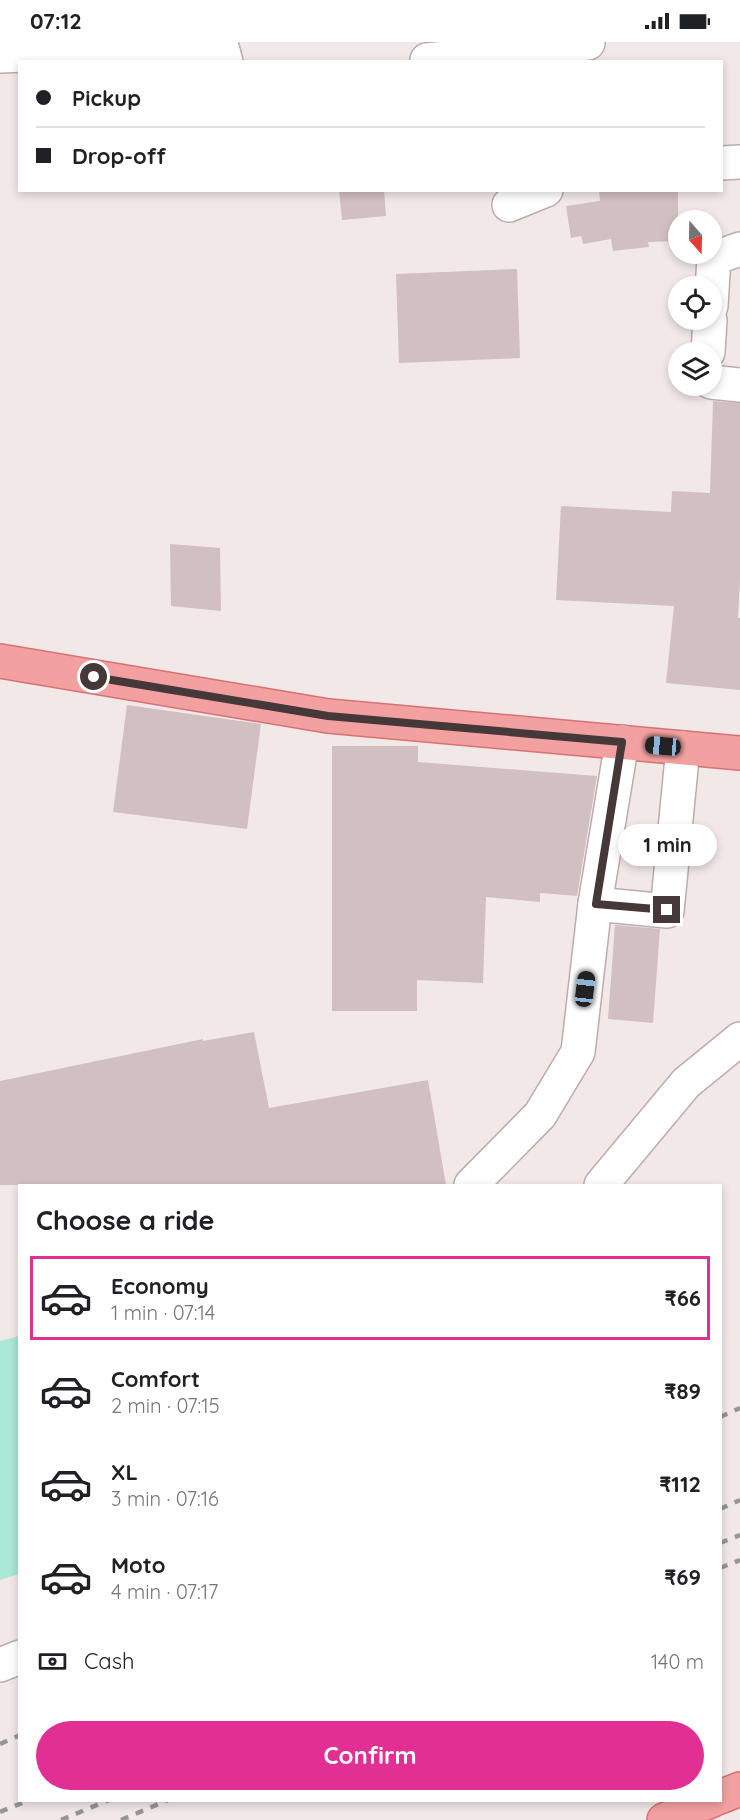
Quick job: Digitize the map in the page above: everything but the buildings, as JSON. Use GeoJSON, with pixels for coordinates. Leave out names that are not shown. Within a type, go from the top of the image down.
{"type":"FeatureCollection","features":[{"type":"Feature","properties":{"kind":"main road"},"geometry":{"type":"LineString","coordinates":[[0,661],[328,716],[740,753]]}},
{"type":"Feature","properties":{"kind":"main road"},"geometry":{"type":"LineString","coordinates":[[722,1796],[740,1789]]}},
{"type":"Feature","properties":{"kind":"main road"},"geometry":{"type":"LineString","coordinates":[[664,1820],[708,1802]]}},
{"type":"Feature","properties":{"kind":"street"},"geometry":{"type":"LineString","coordinates":[[427,60],[588,42],[589,60]]}},
{"type":"Feature","properties":{"kind":"street"},"geometry":{"type":"LineString","coordinates":[[0,56],[222,47],[225,60]]}},
{"type":"Feature","properties":{"kind":"street"},"geometry":{"type":"LineString","coordinates":[[723,164],[740,162]]}},
{"type":"Feature","properties":{"kind":"street"},"geometry":{"type":"LineString","coordinates":[[509,205],[541,192]]}},
{"type":"Feature","properties":{"kind":"street"},"geometry":{"type":"LineString","coordinates":[[713,276],[714,258],[740,249]]}},
{"type":"Feature","properties":{"kind":"street"},"geometry":{"type":"LineString","coordinates":[[722,383],[740,385]]}},
{"type":"Feature","properties":{"kind":"street"},"geometry":{"type":"LineString","coordinates":[[472,1184],[540,1115],[578,1052],[596,904],[622,742]]}},
{"type":"Feature","properties":{"kind":"street"},"geometry":{"type":"LineString","coordinates":[[596,904],[667,910],[683,748]]}},
{"type":"Feature","properties":{"kind":"street"},"geometry":{"type":"LineString","coordinates":[[602,1184],[686,1083],[740,1039]]}},
{"type":"Feature","properties":{"kind":"street"},"geometry":{"type":"LineString","coordinates":[[0,1665],[18,1658]]}},
{"type":"Feature","properties":{"kind":"shaded area"},"geometry":{"type":"Polygon","coordinates":[[[18,1336],[18,1574],[0,1580],[0,1341],[18,1336]]]}},
{"type":"Feature","properties":{"kind":"railway"},"geometry":{"type":"LineString","coordinates":[[722,1416],[740,1408]]}},
{"type":"Feature","properties":{"kind":"railway"},"geometry":{"type":"LineString","coordinates":[[722,1508],[740,1500]]}},
{"type":"Feature","properties":{"kind":"railway"},"geometry":{"type":"LineString","coordinates":[[722,1542],[740,1535]]}},
{"type":"Feature","properties":{"kind":"railway"},"geometry":{"type":"LineString","coordinates":[[722,1567],[740,1560]]}},
{"type":"Feature","properties":{"kind":"railway"},"geometry":{"type":"LineString","coordinates":[[0,1744],[18,1736]]}},
{"type":"Feature","properties":{"kind":"railway"},"geometry":{"type":"LineString","coordinates":[[0,1812],[24,1802]]}},
{"type":"Feature","properties":{"kind":"railway"},"geometry":{"type":"LineString","coordinates":[[61,1820],[104,1802]]}},
{"type":"Feature","properties":{"kind":"railway"},"geometry":{"type":"LineString","coordinates":[[121,1820],[163,1802]]}},
{"type":"Feature","properties":{"kind":"route"},"geometry":{"type":"LineString","coordinates":[[94,677],[328,716],[622,742],[596,904],[667,910]]}}]}
